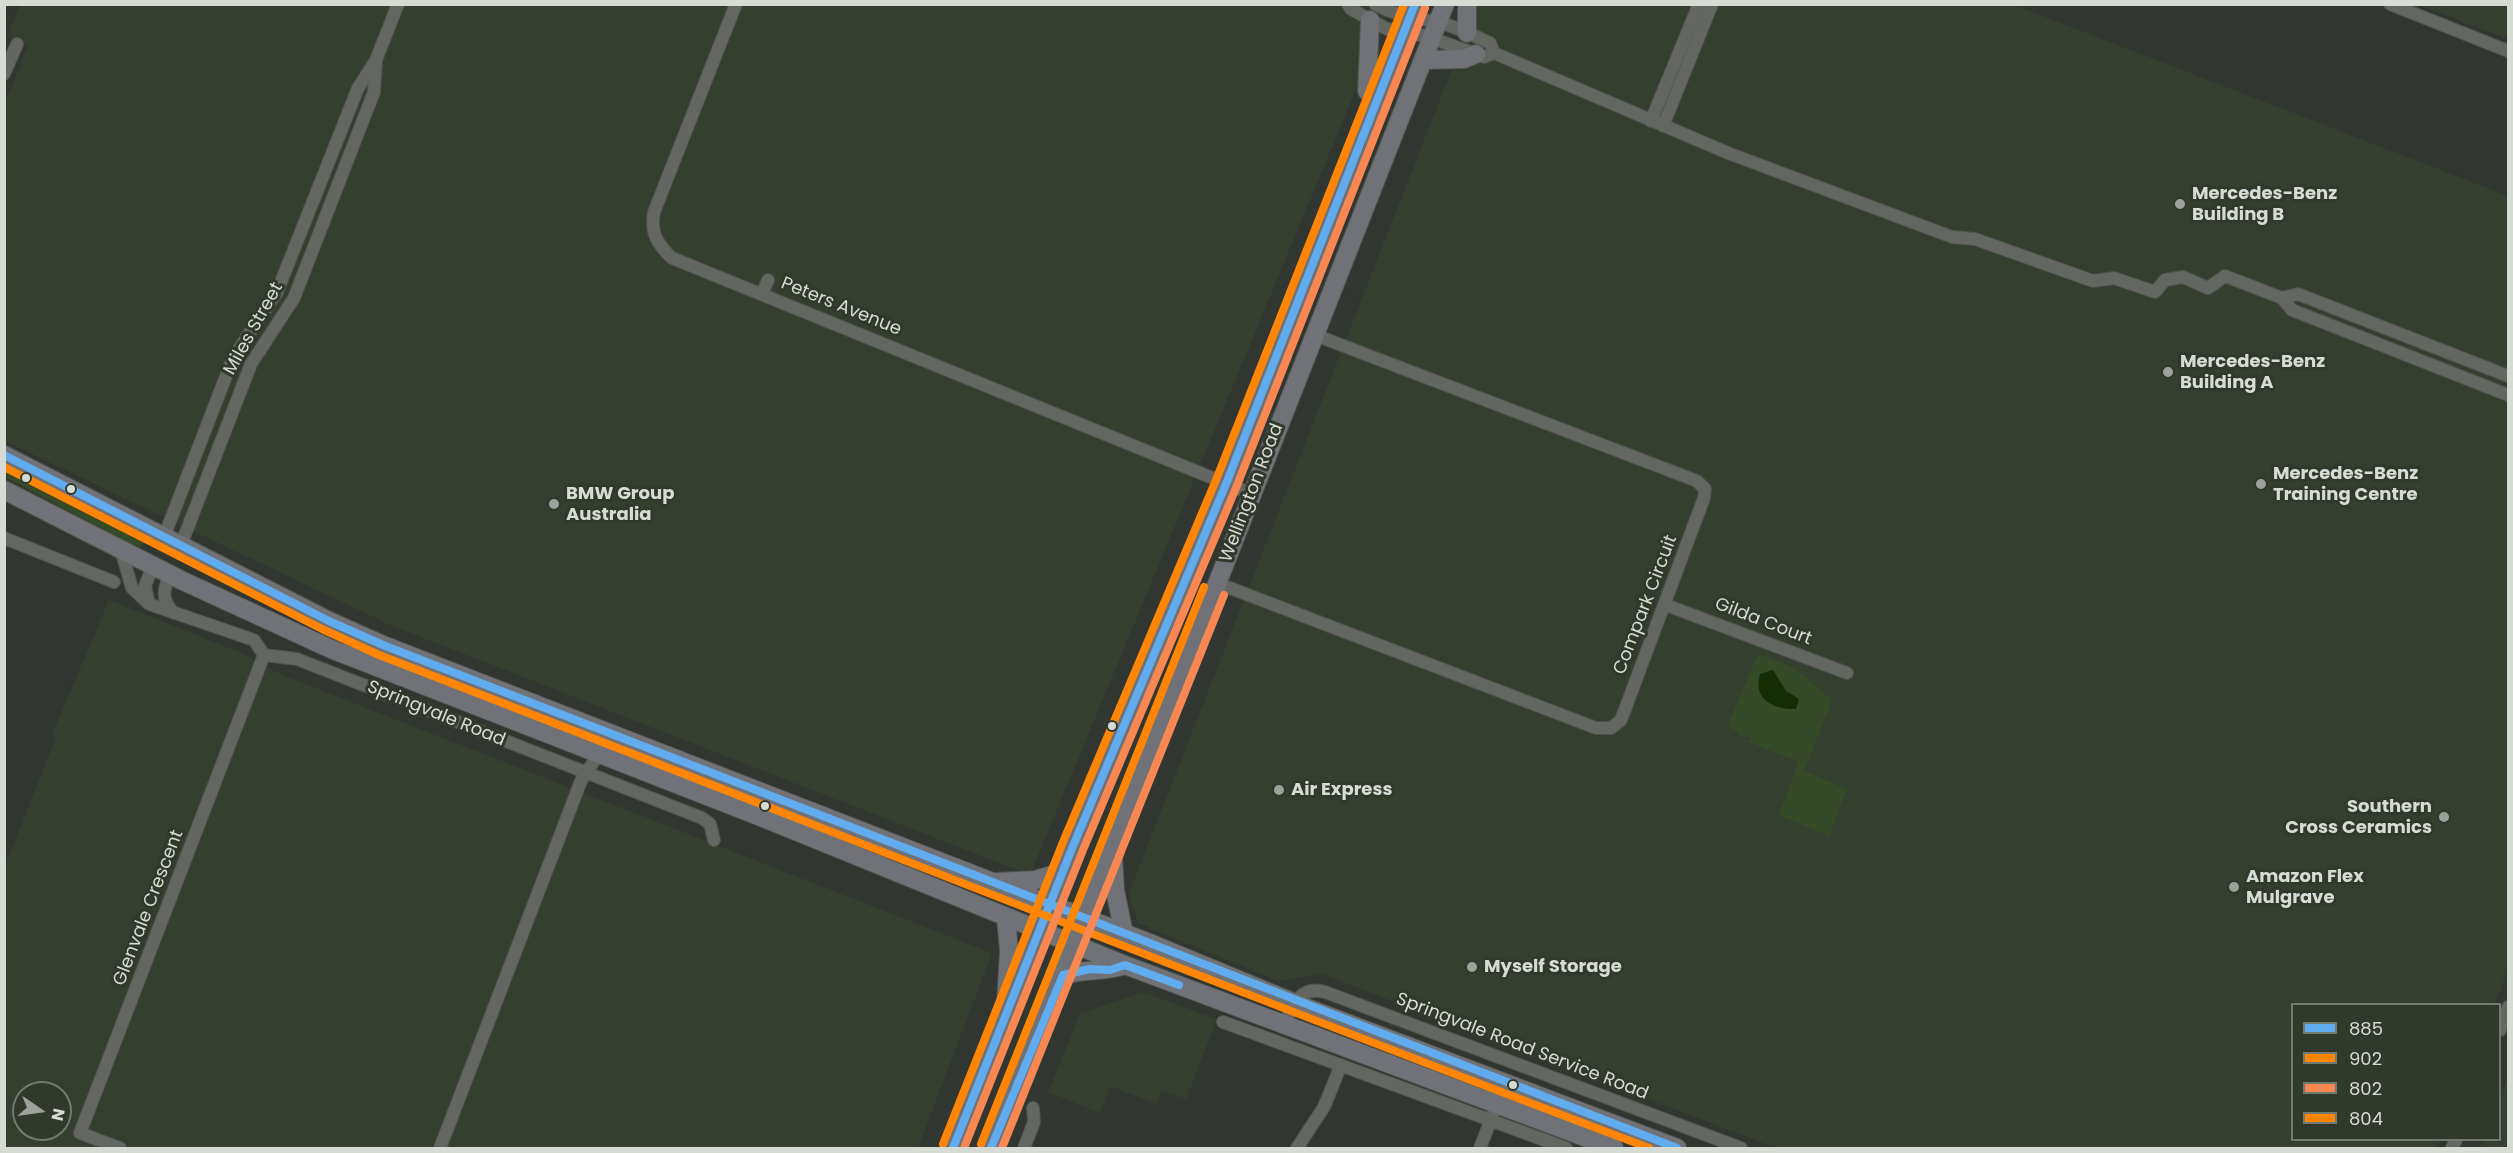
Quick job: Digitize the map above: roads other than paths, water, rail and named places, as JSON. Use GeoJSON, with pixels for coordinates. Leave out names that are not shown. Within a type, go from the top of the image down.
{"type":"FeatureCollection","features":[{"type":"Feature","properties":{"kind":"highway","name":"Wellington Road"},"geometry":{"type":"LineString","coordinates":[[991,1149],[1075,945],[1445,4]]}},
{"type":"Feature","properties":{"kind":"highway"},"geometry":{"type":"LineString","coordinates":[[1467,4],[1467,33]]}},
{"type":"Feature","properties":{"kind":"highway"},"geometry":{"type":"LineString","coordinates":[[1373,12],[1367,91],[1376,102]]}},
{"type":"Feature","properties":{"kind":"highway","name":"Wellington Road"},"geometry":{"type":"LineString","coordinates":[[952,1149],[1062,872],[1226,483],[1409,18]]}},
{"type":"Feature","properties":{"kind":"highway"},"geometry":{"type":"LineString","coordinates":[[1423,60],[1464,59],[1485,54]]}},
{"type":"Feature","properties":{"kind":"highway"},"geometry":{"type":"LineString","coordinates":[[4,456],[346,630],[1124,934],[1292,1003],[1677,1149]]}},
{"type":"Feature","properties":{"kind":"highway","name":"Springvale Road"},"geometry":{"type":"LineString","coordinates":[[4,490],[153,566],[322,646],[772,822],[1005,918],[1285,1024],[1494,1112],[1614,1149]]}},
{"type":"Feature","properties":{"kind":"highway"},"geometry":{"type":"LineString","coordinates":[[153,566],[172,541]]}},
{"type":"Feature","properties":{"kind":"highway"},"geometry":{"type":"LineString","coordinates":[[170,574],[172,541]]}},
{"type":"Feature","properties":{"kind":"highway"},"geometry":{"type":"LineString","coordinates":[[1112,850],[1115,890],[1124,934]]}},
{"type":"Feature","properties":{"kind":"highway"},"geometry":{"type":"LineString","coordinates":[[992,882],[1035,880],[1062,872]]}},
{"type":"Feature","properties":{"kind":"highway"},"geometry":{"type":"LineString","coordinates":[[1005,918],[1009,951],[1005,1016]]}},
{"type":"Feature","properties":{"kind":"highway"},"geometry":{"type":"LineString","coordinates":[[1063,975],[1090,969],[1110,970],[1125,964]]}},
{"type":"Feature","properties":{"kind":"street","name":"Miles Street"},"geometry":{"type":"LineString","coordinates":[[172,541],[193,463],[233,358],[277,292],[358,88],[376,60],[398,4]]}},
{"type":"Feature","properties":{"kind":"street","name":"Peters Avenue"},"geometry":{"type":"LineString","coordinates":[[736,4],[654,213],[651,225],[655,239],[672,258],[1252,494]]}},
{"type":"Feature","properties":{"kind":"street"},"geometry":{"type":"LineString","coordinates":[[1348,4],[1351,9],[1409,18],[1485,54],[1657,124],[1952,237],[1975,239],[2093,281],[2114,278],[2156,292],[2165,280],[2183,277],[2208,288],[2224,276],[2282,298],[2292,310],[2508,395]]}},
{"type":"Feature","properties":{"kind":"street"},"geometry":{"type":"LineString","coordinates":[[1657,124],[1699,4]]}},
{"type":"Feature","properties":{"kind":"street"},"geometry":{"type":"LineString","coordinates":[[1657,124],[1712,4]]}},
{"type":"Feature","properties":{"kind":"street"},"geometry":{"type":"LineString","coordinates":[[2390,4],[2508,51]]}},
{"type":"Feature","properties":{"kind":"street"},"geometry":{"type":"LineString","coordinates":[[1435,30],[1467,33],[1490,43],[1485,54]]}},
{"type":"Feature","properties":{"kind":"street"},"geometry":{"type":"LineString","coordinates":[[4,74],[17,44]]}},
{"type":"Feature","properties":{"kind":"street","name":"Miles Street"},"geometry":{"type":"LineString","coordinates":[[172,541],[210,471],[251,364],[294,298],[375,92],[376,60]]}},
{"type":"Feature","properties":{"kind":"street"},"geometry":{"type":"LineString","coordinates":[[334,149],[350,155]]}},
{"type":"Feature","properties":{"kind":"street"},"geometry":{"type":"LineString","coordinates":[[304,224],[320,230]]}},
{"type":"Feature","properties":{"kind":"street"},"geometry":{"type":"LineString","coordinates":[[762,294],[768,280]]}},
{"type":"Feature","properties":{"kind":"street"},"geometry":{"type":"LineString","coordinates":[[277,292],[294,298]]}},
{"type":"Feature","properties":{"kind":"street"},"geometry":{"type":"LineString","coordinates":[[2282,298],[2298,294],[2508,376]]}},
{"type":"Feature","properties":{"kind":"street"},"geometry":{"type":"LineString","coordinates":[[2388,348],[2394,332]]}},
{"type":"Feature","properties":{"kind":"street","name":"Compark Circuit"},"geometry":{"type":"LineString","coordinates":[[1217,583],[1596,728],[1611,728],[1621,720],[1666,605],[1704,498],[1705,489],[1697,481],[1315,335]]}},
{"type":"Feature","properties":{"kind":"street"},"geometry":{"type":"LineString","coordinates":[[2462,377],[2468,360]]}},
{"type":"Feature","properties":{"kind":"street"},"geometry":{"type":"LineString","coordinates":[[193,463],[210,471]]}},
{"type":"Feature","properties":{"kind":"street"},"geometry":{"type":"LineString","coordinates":[[4,538],[114,582]]}},
{"type":"Feature","properties":{"kind":"street"},"geometry":{"type":"LineString","coordinates":[[122,550],[132,588],[149,604],[254,640],[264,656]]}},
{"type":"Feature","properties":{"kind":"street"},"geometry":{"type":"LineString","coordinates":[[149,604],[145,586],[153,566]]}},
{"type":"Feature","properties":{"kind":"street"},"geometry":{"type":"LineString","coordinates":[[170,574],[163,594],[165,602],[174,613]]}},
{"type":"Feature","properties":{"kind":"street","name":"Gilda Court"},"geometry":{"type":"LineString","coordinates":[[1666,605],[1847,673]]}},
{"type":"Feature","properties":{"kind":"street","name":"Springvale Road"},"geometry":{"type":"LineString","coordinates":[[264,656],[297,659],[702,818],[710,824],[714,840]]}},
{"type":"Feature","properties":{"kind":"street","name":"Glenvale Crescent"},"geometry":{"type":"LineString","coordinates":[[120,1149],[80,1133],[264,656]]}},
{"type":"Feature","properties":{"kind":"street"},"geometry":{"type":"LineString","coordinates":[[440,1149],[580,781],[597,754],[604,732]]}},
{"type":"Feature","properties":{"kind":"street","name":"Springvale Road Service Road"},"geometry":{"type":"LineString","coordinates":[[1292,1003],[1302,993],[1318,990],[1325,992],[1741,1149]]}},
{"type":"Feature","properties":{"kind":"street"},"geometry":{"type":"LineString","coordinates":[[1285,1024],[1292,1003]]}},
{"type":"Feature","properties":{"kind":"street"},"geometry":{"type":"LineString","coordinates":[[1236,1006],[1242,1028]]}},
{"type":"Feature","properties":{"kind":"street"},"geometry":{"type":"LineString","coordinates":[[2501,1025],[2508,1007]]}},
{"type":"Feature","properties":{"kind":"street"},"geometry":{"type":"LineString","coordinates":[[1223,1022],[1341,1065],[1494,1112],[1566,1149]]}},
{"type":"Feature","properties":{"kind":"street"},"geometry":{"type":"LineString","coordinates":[[1297,1149],[1320,1115],[1341,1065]]}},
{"type":"Feature","properties":{"kind":"street"},"geometry":{"type":"LineString","coordinates":[[1480,1149],[1505,1083]]}},
{"type":"Feature","properties":{"kind":"street"},"geometry":{"type":"LineString","coordinates":[[1023,1149],[1034,1122],[1033,1108]]}},
{"type":"Feature","properties":{"kind":"place","name":"Mercedes-Benz Building B"},"geometry":{"type":"Point","coordinates":[2180,204]}},
{"type":"Feature","properties":{"kind":"place","name":"Mercedes-Benz Building A"},"geometry":{"type":"Point","coordinates":[2168,372]}},
{"type":"Feature","properties":{"kind":"place","name":"Mercedes-Benz Training Centre"},"geometry":{"type":"Point","coordinates":[2261,484]}},
{"type":"Feature","properties":{"kind":"place","name":"BMW Group Australia"},"geometry":{"type":"Point","coordinates":[554,504]}},
{"type":"Feature","properties":{"kind":"place","name":"Air Express"},"geometry":{"type":"Point","coordinates":[1279,790]}},
{"type":"Feature","properties":{"kind":"place","name":"Southern Cross Ceramics"},"geometry":{"type":"Point","coordinates":[2444,817]}},
{"type":"Feature","properties":{"kind":"place","name":"Amazon Flex Mulgrave"},"geometry":{"type":"Point","coordinates":[2234,887]}},
{"type":"Feature","properties":{"kind":"place","name":"Myself Storage"},"geometry":{"type":"Point","coordinates":[1472,967]}}]}
